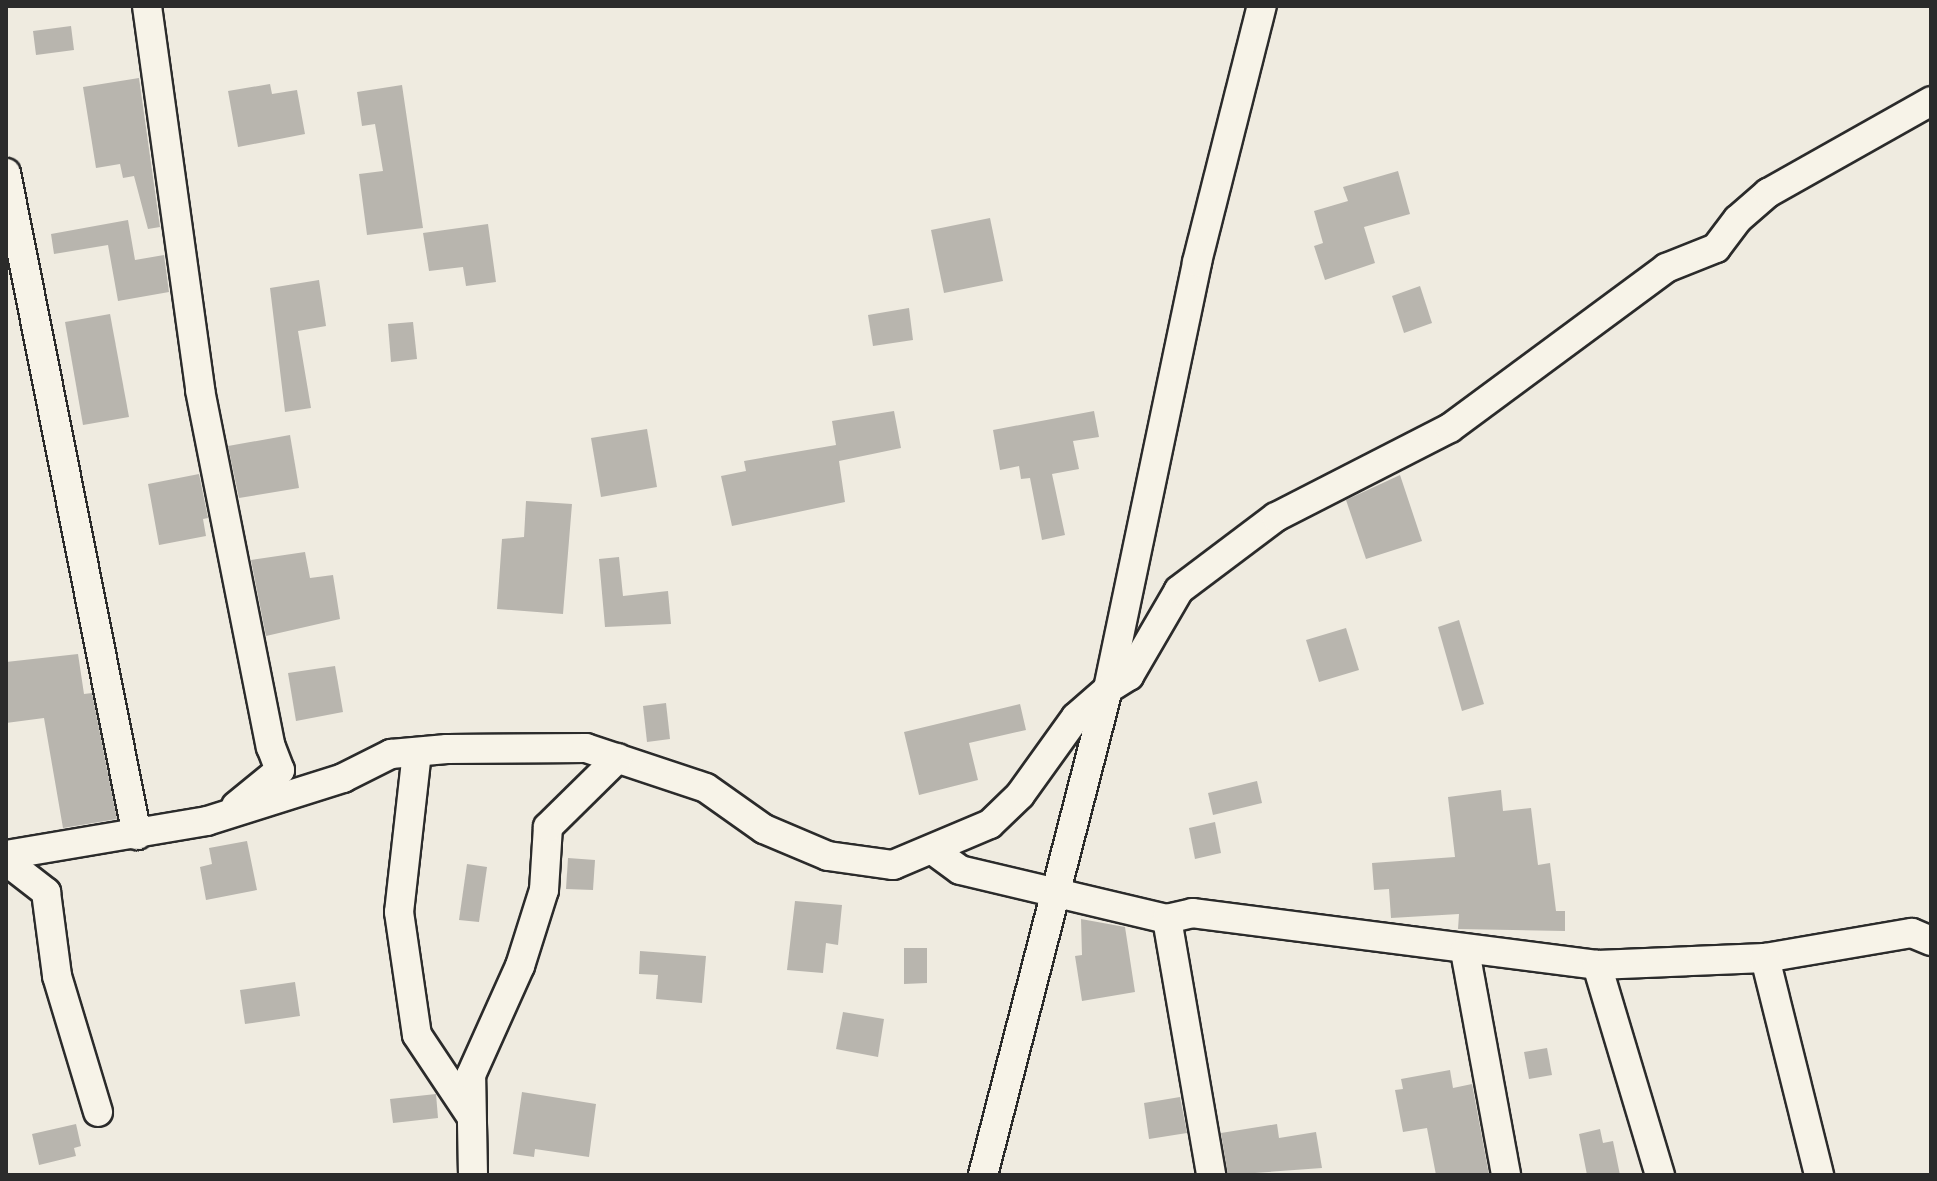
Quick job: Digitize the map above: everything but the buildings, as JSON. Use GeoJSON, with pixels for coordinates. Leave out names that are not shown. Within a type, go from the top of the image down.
{"type":"FeatureCollection","features":[{"type":"Feature","properties":{"kind":"street"},"geometry":{"type":"LineString","coordinates":[[147,6],[200,390],[271,747],[280,770],[226,814]]}},
{"type":"Feature","properties":{"kind":"street"},"geometry":{"type":"LineString","coordinates":[[983,1175],[1108,689],[1197,262],[1262,6]]}},
{"type":"Feature","properties":{"kind":"street"},"geometry":{"type":"LineString","coordinates":[[6,858],[137,835],[226,814],[343,778],[391,754],[586,748],[706,788],[764,829],[828,856],[893,865],[934,851],[990,824],[1020,795],[1076,717],[1108,689],[1129,676],[1179,590],[1276,517],[1440,435],[1666,268],[1716,248],[1738,219],[1768,193],[1931,101]]}},
{"type":"Feature","properties":{"kind":"street"},"geometry":{"type":"LineString","coordinates":[[6,173],[137,835]]}},
{"type":"Feature","properties":{"kind":"street"},"geometry":{"type":"LineString","coordinates":[[417,752],[399,912],[417,1035],[471,1116]]}},
{"type":"Feature","properties":{"kind":"street"},"geometry":{"type":"LineString","coordinates":[[473,1175],[471,1075],[520,966],[544,890],[548,827],[618,758]]}},
{"type":"Feature","properties":{"kind":"street"},"geometry":{"type":"LineString","coordinates":[[934,851],[960,870],[1167,919],[1192,913],[1465,951],[1489,947],[1597,965],[1765,958],[1912,933],[1931,941]]}},
{"type":"Feature","properties":{"kind":"street"},"geometry":{"type":"LineString","coordinates":[[6,858],[46,892],[57,976],[98,1112]]}},
{"type":"Feature","properties":{"kind":"street"},"geometry":{"type":"LineString","coordinates":[[1167,919],[1211,1175]]}},
{"type":"Feature","properties":{"kind":"street"},"geometry":{"type":"LineString","coordinates":[[1465,951],[1506,1175]]}},
{"type":"Feature","properties":{"kind":"street"},"geometry":{"type":"LineString","coordinates":[[1765,958],[1819,1175]]}},
{"type":"Feature","properties":{"kind":"street"},"geometry":{"type":"LineString","coordinates":[[1597,965],[1660,1175]]}}]}
